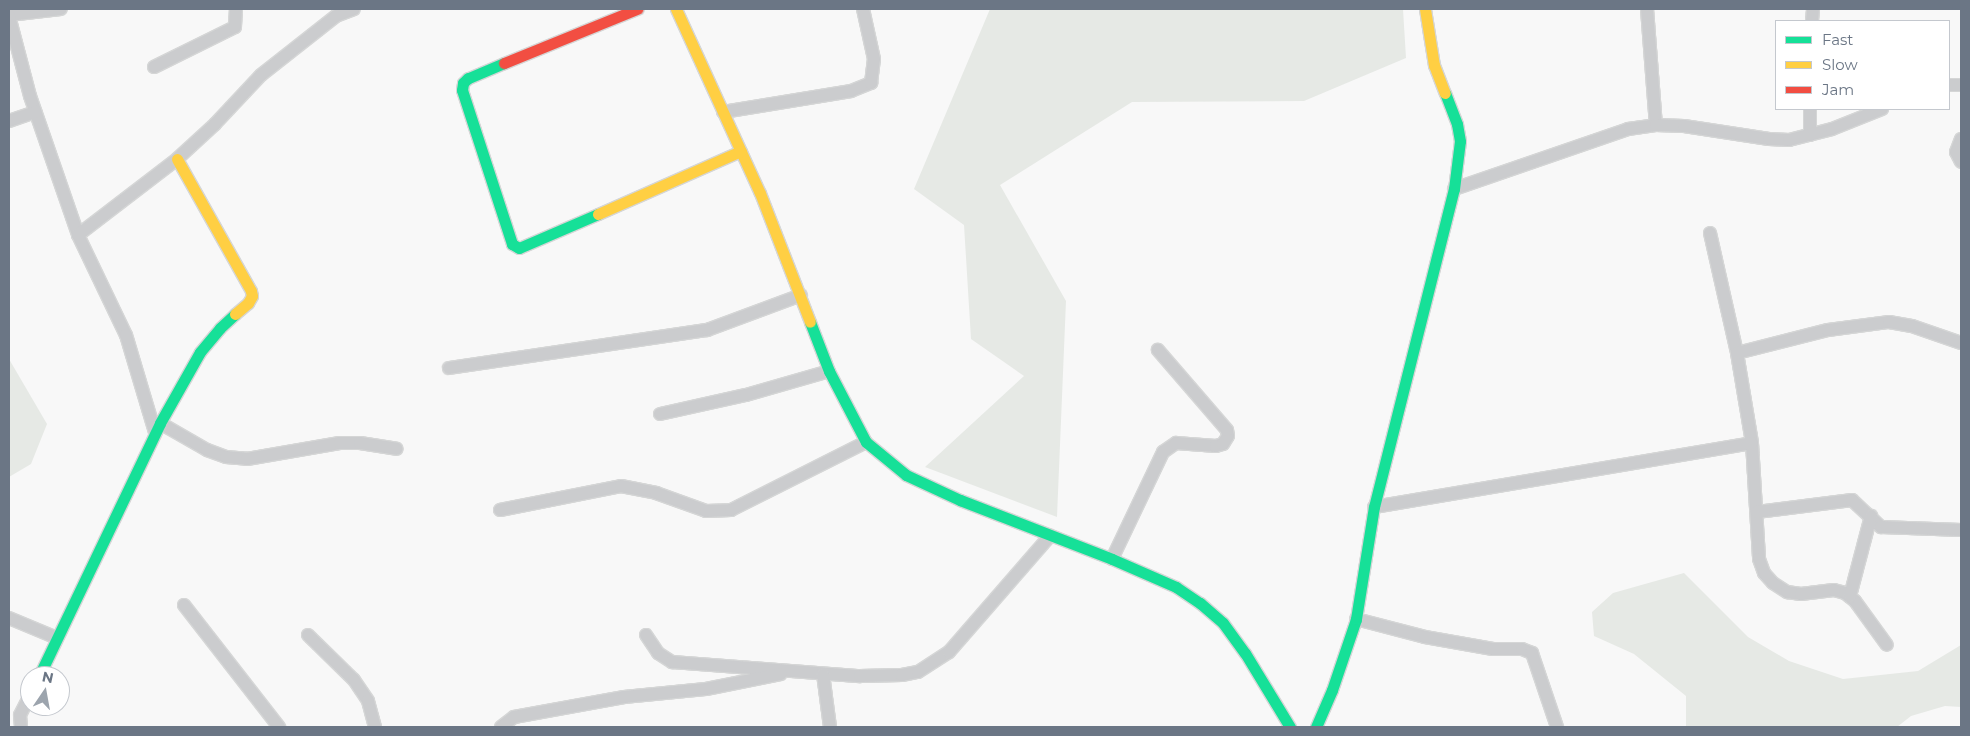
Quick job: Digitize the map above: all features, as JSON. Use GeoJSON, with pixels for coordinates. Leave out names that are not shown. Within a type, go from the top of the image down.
{"type":"FeatureCollection","features":[{"type":"Feature","properties":{"kind":"street"},"geometry":{"type":"LineString","coordinates":[[62,9],[9,16],[35,112],[78,235],[126,335],[158,428],[226,457],[247,459],[340,443],[360,442],[397,450]]}},
{"type":"Feature","properties":{"kind":"street"},"geometry":{"type":"LineString","coordinates":[[154,67],[235,27],[236,9]]}},
{"type":"Feature","properties":{"kind":"street"},"geometry":{"type":"LineString","coordinates":[[78,235],[177,159],[215,124],[261,75],[336,16],[354,9]]}},
{"type":"Feature","properties":{"kind":"street"},"geometry":{"type":"LineString","coordinates":[[637,9],[468,78],[464,83],[462,90],[484,163],[512,244],[519,248],[741,151]]}},
{"type":"Feature","properties":{"kind":"street"},"geometry":{"type":"LineString","coordinates":[[676,9],[741,151],[829,370],[851,417],[866,442],[906,475],[960,500],[1112,559],[1176,587],[1200,603],[1223,623],[1245,653],[1290,727]]}},
{"type":"Feature","properties":{"kind":"street"},"geometry":{"type":"LineString","coordinates":[[723,112],[851,91],[871,83],[874,59],[863,9]]}},
{"type":"Feature","properties":{"kind":"street"},"geometry":{"type":"LineString","coordinates":[[1316,727],[1336,682],[1356,619],[1374,507],[1454,189],[1460,141],[1456,124],[1434,65],[1425,9]]}},
{"type":"Feature","properties":{"kind":"street"},"geometry":{"type":"LineString","coordinates":[[1647,9],[1656,125]]}},
{"type":"Feature","properties":{"kind":"street"},"geometry":{"type":"LineString","coordinates":[[1810,110],[1810,135]]}},
{"type":"Feature","properties":{"kind":"street"},"geometry":{"type":"LineString","coordinates":[[1454,189],[1628,129],[1656,125],[1711,128],[1779,140],[1832,129],[1880,110]]}},
{"type":"Feature","properties":{"kind":"street"},"geometry":{"type":"LineString","coordinates":[[9,121],[35,112]]}},
{"type":"Feature","properties":{"kind":"street"},"geometry":{"type":"LineString","coordinates":[[1961,139],[1956,152],[1961,162]]}},
{"type":"Feature","properties":{"kind":"street"},"geometry":{"type":"LineString","coordinates":[[44,666],[158,428],[200,352],[220,328],[248,303],[252,296],[251,291],[177,159]]}},
{"type":"Feature","properties":{"kind":"street"},"geometry":{"type":"LineString","coordinates":[[1710,233],[1737,353],[1752,443],[1759,560],[1764,574],[1773,583],[1788,592],[1801,594],[1834,590],[1850,596],[1887,645]]}},
{"type":"Feature","properties":{"kind":"street"},"geometry":{"type":"LineString","coordinates":[[449,368],[706,330],[800,295]]}},
{"type":"Feature","properties":{"kind":"street"},"geometry":{"type":"LineString","coordinates":[[1737,353],[1828,330],[1889,322],[1934,333],[1961,343]]}},
{"type":"Feature","properties":{"kind":"street"},"geometry":{"type":"LineString","coordinates":[[1112,559],[1163,452],[1176,443],[1216,446],[1223,444],[1228,436],[1227,430],[1158,350]]}},
{"type":"Feature","properties":{"kind":"street"},"geometry":{"type":"LineString","coordinates":[[660,414],[746,395],[829,370]]}},
{"type":"Feature","properties":{"kind":"street"},"geometry":{"type":"LineString","coordinates":[[500,510],[621,486],[656,493],[706,511],[731,510],[866,442]]}},
{"type":"Feature","properties":{"kind":"street"},"geometry":{"type":"LineString","coordinates":[[1374,507],[1752,443]]}},
{"type":"Feature","properties":{"kind":"street"},"geometry":{"type":"LineString","coordinates":[[1757,512],[1852,500],[1871,516],[1878,526],[1961,530]]}},
{"type":"Feature","properties":{"kind":"street"},"geometry":{"type":"LineString","coordinates":[[1850,596],[1871,516]]}},
{"type":"Feature","properties":{"kind":"street"},"geometry":{"type":"LineString","coordinates":[[646,635],[658,653],[672,662],[823,674],[902,675],[918,672],[932,665],[949,652],[1050,536]]}},
{"type":"Feature","properties":{"kind":"street"},"geometry":{"type":"LineString","coordinates":[[184,605],[279,727]]}},
{"type":"Feature","properties":{"kind":"street"},"geometry":{"type":"LineString","coordinates":[[9,618],[57,638]]}},
{"type":"Feature","properties":{"kind":"street"},"geometry":{"type":"LineString","coordinates":[[1356,619],[1425,637],[1493,649],[1522,649],[1532,653],[1557,727]]}},
{"type":"Feature","properties":{"kind":"street"},"geometry":{"type":"LineString","coordinates":[[308,635],[354,680],[368,701],[375,727]]}},
{"type":"Feature","properties":{"kind":"street"},"geometry":{"type":"LineString","coordinates":[[501,727],[514,717],[624,697],[706,690],[794,671]]}},
{"type":"Feature","properties":{"kind":"street"},"geometry":{"type":"LineString","coordinates":[[823,674],[830,727]]}},
{"type":"Feature","properties":{"kind":"shaded area"},"geometry":{"type":"Polygon","coordinates":[[[990,9],[1403,9],[1406,58],[1304,101],[1132,102],[1000,185],[1066,301],[1057,517],[925,467],[1024,376],[971,339],[964,225],[914,189],[990,9]]]}},
{"type":"Feature","properties":{"kind":"shaded area"},"geometry":{"type":"Polygon","coordinates":[[[9,359],[47,424],[31,464],[9,477],[9,359]]]}},
{"type":"Feature","properties":{"kind":"shaded area"},"geometry":{"type":"Polygon","coordinates":[[[1684,573],[1748,637],[1789,661],[1843,679],[1918,671],[1961,645],[1961,707],[1945,706],[1911,716],[1897,727],[1686,727],[1686,696],[1634,654],[1594,636],[1592,612],[1613,593],[1684,573]]]}},
{"type":"Feature","properties":{"kind":"traffic: fast"},"geometry":{"type":"LineString","coordinates":[[504,63],[468,78],[463,83],[462,90],[512,244],[519,248],[598,214]]}},
{"type":"Feature","properties":{"kind":"traffic: fast"},"geometry":{"type":"LineString","coordinates":[[1316,727],[1332,690],[1356,619],[1374,507],[1454,189],[1460,141],[1457,124],[1445,93]]}},
{"type":"Feature","properties":{"kind":"traffic: fast"},"geometry":{"type":"LineString","coordinates":[[44,666],[160,423],[200,352],[220,328],[235,314]]}},
{"type":"Feature","properties":{"kind":"traffic: fast"},"geometry":{"type":"LineString","coordinates":[[810,322],[829,371],[866,442],[906,475],[960,500],[1112,559],[1176,587],[1200,603],[1223,623],[1245,653],[1290,727]]}},
{"type":"Feature","properties":{"kind":"traffic: slow"},"geometry":{"type":"LineString","coordinates":[[676,9],[760,193],[810,322]]}},
{"type":"Feature","properties":{"kind":"traffic: slow"},"geometry":{"type":"LineString","coordinates":[[1425,9],[1434,65],[1445,93]]}},
{"type":"Feature","properties":{"kind":"traffic: slow"},"geometry":{"type":"LineString","coordinates":[[598,214],[741,151]]}},
{"type":"Feature","properties":{"kind":"traffic: slow"},"geometry":{"type":"LineString","coordinates":[[177,159],[251,291],[252,296],[248,303],[235,314]]}},
{"type":"Feature","properties":{"kind":"traffic: jam"},"geometry":{"type":"LineString","coordinates":[[504,63],[637,9]]}}]}
